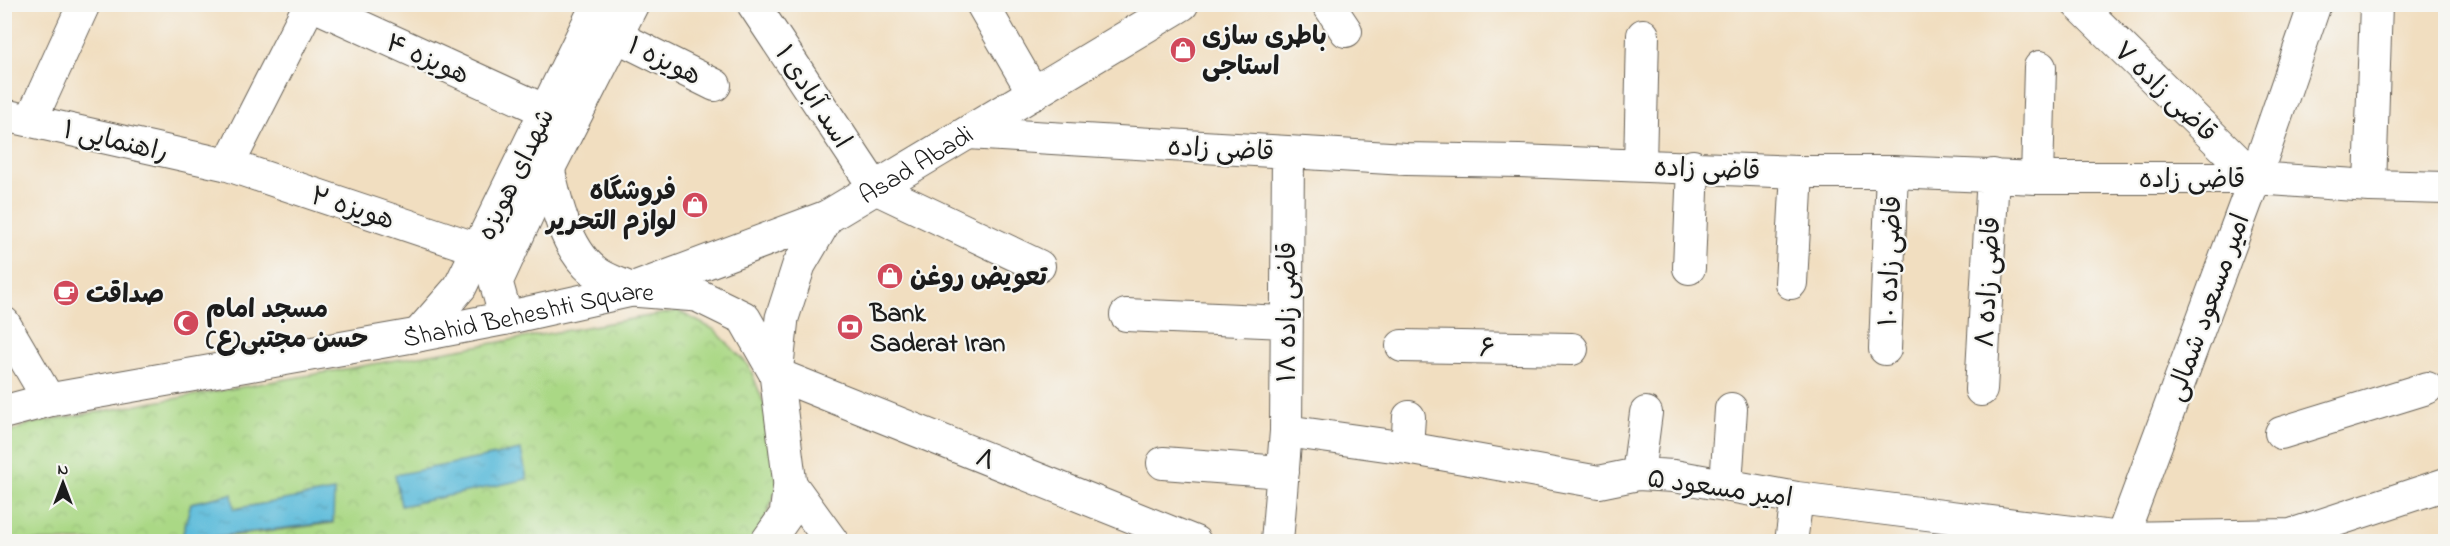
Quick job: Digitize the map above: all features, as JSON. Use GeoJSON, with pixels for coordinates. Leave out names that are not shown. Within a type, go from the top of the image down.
{"type":"FeatureCollection","features":[{"type":"Feature","properties":{"kind":"main road","name":"شهدای هویزه"},"geometry":{"type":"LineString","coordinates":[[418,335],[460,287],[598,4]]}},
{"type":"Feature","properties":{"kind":"main road","name":"شهدای هویزه"},"geometry":{"type":"LineString","coordinates":[[506,318],[496,282],[548,169],[632,4]]}},
{"type":"Feature","properties":{"kind":"main road","name":"Asad Abadi"},"geometry":{"type":"LineString","coordinates":[[632,290],[827,217],[1182,4]]}},
{"type":"Feature","properties":{"kind":"main road"},"geometry":{"type":"LineString","coordinates":[[548,169],[559,217],[585,262],[595,272],[632,290]]}},
{"type":"Feature","properties":{"kind":"main road"},"geometry":{"type":"LineString","coordinates":[[776,374],[785,308],[799,265],[827,217]]}},
{"type":"Feature","properties":{"kind":"main road"},"geometry":{"type":"LineString","coordinates":[[460,287],[496,282]]}},
{"type":"Feature","properties":{"kind":"main road","name":"ُShahid Beheshti Square"},"geometry":{"type":"LineString","coordinates":[[4,412],[49,400],[506,318],[632,290],[697,295],[744,318],[776,374],[790,484],[786,516],[767,542]]}},
{"type":"Feature","properties":{"kind":"main road"},"geometry":{"type":"LineString","coordinates":[[790,484],[832,542]]}},
{"type":"Feature","properties":{"kind":"street"},"geometry":{"type":"LineString","coordinates":[[18,118],[84,4]]}},
{"type":"Feature","properties":{"kind":"street"},"geometry":{"type":"LineString","coordinates":[[228,165],[310,4]]}},
{"type":"Feature","properties":{"kind":"street","name":"هویزه ۴"},"geometry":{"type":"LineString","coordinates":[[310,4],[546,111]]}},
{"type":"Feature","properties":{"kind":"street","name":"اسد آبادی ۱"},"geometry":{"type":"LineString","coordinates":[[753,4],[875,188]]}},
{"type":"Feature","properties":{"kind":"street"},"geometry":{"type":"LineString","coordinates":[[982,4],[1034,94]]}},
{"type":"Feature","properties":{"kind":"street"},"geometry":{"type":"LineString","coordinates":[[1328,4],[1346,31]]}},
{"type":"Feature","properties":{"kind":"street","name":"قاضی زاده ۷"},"geometry":{"type":"LineString","coordinates":[[2078,4],[2254,178]]}},
{"type":"Feature","properties":{"kind":"street","name":"امیر مسعود شمالی"},"geometry":{"type":"LineString","coordinates":[[2121,540],[2254,178],[2315,4]]}},
{"type":"Feature","properties":{"kind":"street"},"geometry":{"type":"LineString","coordinates":[[2370,186],[2376,4]]}},
{"type":"Feature","properties":{"kind":"street"},"geometry":{"type":"LineString","coordinates":[[1640,165],[1643,35]]}},
{"type":"Feature","properties":{"kind":"street","name":"هویزه ۱"},"geometry":{"type":"LineString","coordinates":[[616,36],[715,85]]}},
{"type":"Feature","properties":{"kind":"street"},"geometry":{"type":"LineString","coordinates":[[2037,178],[2040,67]]}},
{"type":"Feature","properties":{"kind":"street","name":"راهنمایی ۱"},"geometry":{"type":"LineString","coordinates":[[18,118],[228,165]]}},
{"type":"Feature","properties":{"kind":"street","name":"قاضی زاده"},"geometry":{"type":"LineString","coordinates":[[968,133],[1406,159],[2037,178],[2254,178],[2370,186],[2445,188]]}},
{"type":"Feature","properties":{"kind":"street","name":"قاضی زاده ۱۸"},"geometry":{"type":"LineString","coordinates":[[1277,542],[1286,431],[1287,152]]}},
{"type":"Feature","properties":{"kind":"street","name":"هویزه ۲"},"geometry":{"type":"LineString","coordinates":[[228,165],[478,249]]}},
{"type":"Feature","properties":{"kind":"street"},"geometry":{"type":"LineString","coordinates":[[1689,268],[1693,166]]}},
{"type":"Feature","properties":{"kind":"street"},"geometry":{"type":"LineString","coordinates":[[1791,283],[1797,172]]}},
{"type":"Feature","properties":{"kind":"street","name":"قاضی زاده ۱۰"},"geometry":{"type":"LineString","coordinates":[[1885,349],[1892,172]]}},
{"type":"Feature","properties":{"kind":"street","name":"قاضی زاده ۸"},"geometry":{"type":"LineString","coordinates":[[1981,390],[1993,175]]}},
{"type":"Feature","properties":{"kind":"street"},"geometry":{"type":"LineString","coordinates":[[875,188],[1039,266]]}},
{"type":"Feature","properties":{"kind":"street"},"geometry":{"type":"LineString","coordinates":[[1126,315],[1285,322]]}},
{"type":"Feature","properties":{"kind":"street"},"geometry":{"type":"LineString","coordinates":[[4,323],[49,400]]}},
{"type":"Feature","properties":{"kind":"street","name":"۶"},"geometry":{"type":"LineString","coordinates":[[1402,346],[1572,349]]}},
{"type":"Feature","properties":{"kind":"street","name":"۸"},"geometry":{"type":"LineString","coordinates":[[776,374],[1196,542]]}},
{"type":"Feature","properties":{"kind":"street"},"geometry":{"type":"LineString","coordinates":[[2281,433],[2427,387]]}},
{"type":"Feature","properties":{"kind":"street"},"geometry":{"type":"LineString","coordinates":[[1726,485],[1731,409]]}},
{"type":"Feature","properties":{"kind":"street"},"geometry":{"type":"LineString","coordinates":[[1638,474],[1646,413]]}},
{"type":"Feature","properties":{"kind":"street"},"geometry":{"type":"LineString","coordinates":[[1407,448],[1409,417]]}},
{"type":"Feature","properties":{"kind":"street","name":"امیر مسعود ۵"},"geometry":{"type":"LineString","coordinates":[[1286,431],[1407,448],[1599,482],[1638,474],[1674,476],[1797,498],[2121,540],[2291,535],[2445,484]]}},
{"type":"Feature","properties":{"kind":"street"},"geometry":{"type":"LineString","coordinates":[[1163,463],[1283,472]]}},
{"type":"Feature","properties":{"kind":"street"},"geometry":{"type":"LineString","coordinates":[[1791,542],[1797,498]]}},
{"type":"Feature","properties":{"kind":"green space"},"geometry":{"type":"Polygon","coordinates":[[[678,311],[715,330],[749,366],[772,424],[779,484],[757,538],[753,541],[194,541],[333,523],[333,492],[233,509],[231,494],[191,503],[181,541],[5,541],[4,435],[29,424],[678,311]]]}},
{"type":"Feature","properties":{"kind":"water"},"geometry":{"type":"Polygon","coordinates":[[[521,450],[527,479],[401,506],[395,475],[521,450]]]}},
{"type":"Feature","properties":{"kind":"water"},"geometry":{"type":"Polygon","coordinates":[[[334,491],[333,522],[181,541],[191,503],[232,494],[234,509],[334,491]]]}},
{"type":"Feature","properties":{"kind":"place","name":"باطری سازی استاجی"},"geometry":{"type":"Point","coordinates":[1183,50]}},
{"type":"Feature","properties":{"kind":"place","name":"فروشگاه لوازم التحریر"},"geometry":{"type":"Point","coordinates":[695,205]}},
{"type":"Feature","properties":{"kind":"place","name":"تعویض روغن"},"geometry":{"type":"Point","coordinates":[890,276]}},
{"type":"Feature","properties":{"kind":"place","name":"صداقت"},"geometry":{"type":"Point","coordinates":[66,293]}},
{"type":"Feature","properties":{"kind":"place","name":"مسجد امام حسن مجتبی(ع)"},"geometry":{"type":"Point","coordinates":[186,323]}},
{"type":"Feature","properties":{"kind":"place","name":"Bank Saderat Iran"},"geometry":{"type":"Point","coordinates":[850,327]}}]}
